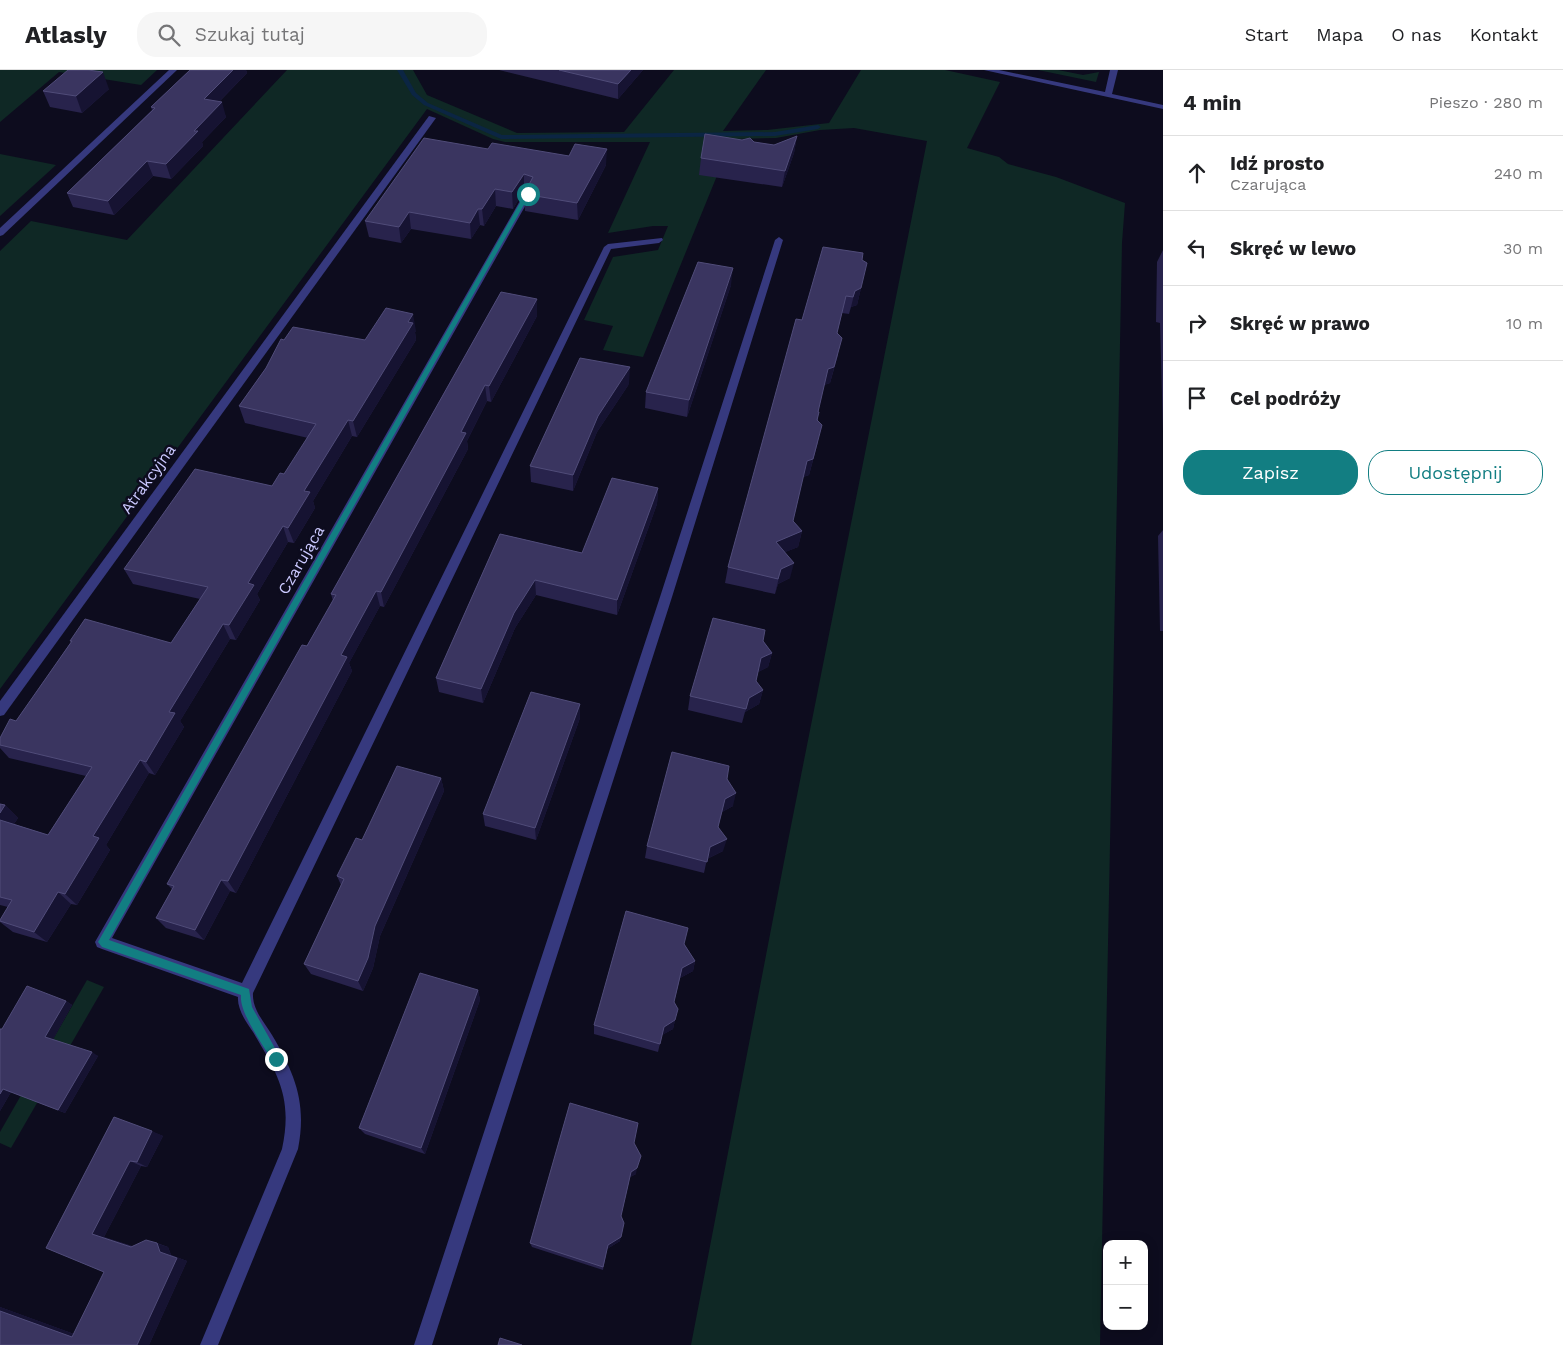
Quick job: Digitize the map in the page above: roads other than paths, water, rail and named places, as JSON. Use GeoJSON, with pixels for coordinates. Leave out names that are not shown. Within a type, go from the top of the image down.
{"type":"FeatureCollection","features":[{"type":"Feature","properties":{"kind":"street"},"geometry":{"type":"LineString","coordinates":[[0,233],[173,70]]}},
{"type":"Feature","properties":{"kind":"street"},"geometry":{"type":"LineString","coordinates":[[988,70],[1163,107]]}},
{"type":"Feature","properties":{"kind":"street"},"geometry":{"type":"LineString","coordinates":[[1108,96],[1114,70]]}},
{"type":"Feature","properties":{"kind":"street","name":"Atrakcyjna"},"geometry":{"type":"LineString","coordinates":[[0,711],[432,118]]}},
{"type":"Feature","properties":{"kind":"street","name":"Czarująca"},"geometry":{"type":"LineString","coordinates":[[246,992],[102,942],[528,194]]}},
{"type":"Feature","properties":{"kind":"street"},"geometry":{"type":"LineString","coordinates":[[209,1345],[290,1148],[293,1132],[294,1110],[292,1093],[276,1059],[248,1010],[245,1001],[246,992],[608,247],[659,240]]}},
{"type":"Feature","properties":{"kind":"street"},"geometry":{"type":"LineString","coordinates":[[423,1345],[666,597],[779,240]]}},
{"type":"Feature","properties":{"kind":"waterway"},"geometry":{"type":"LineString","coordinates":[[400,70],[414,94],[426,104],[501,137],[775,134],[818,127]]}}]}
